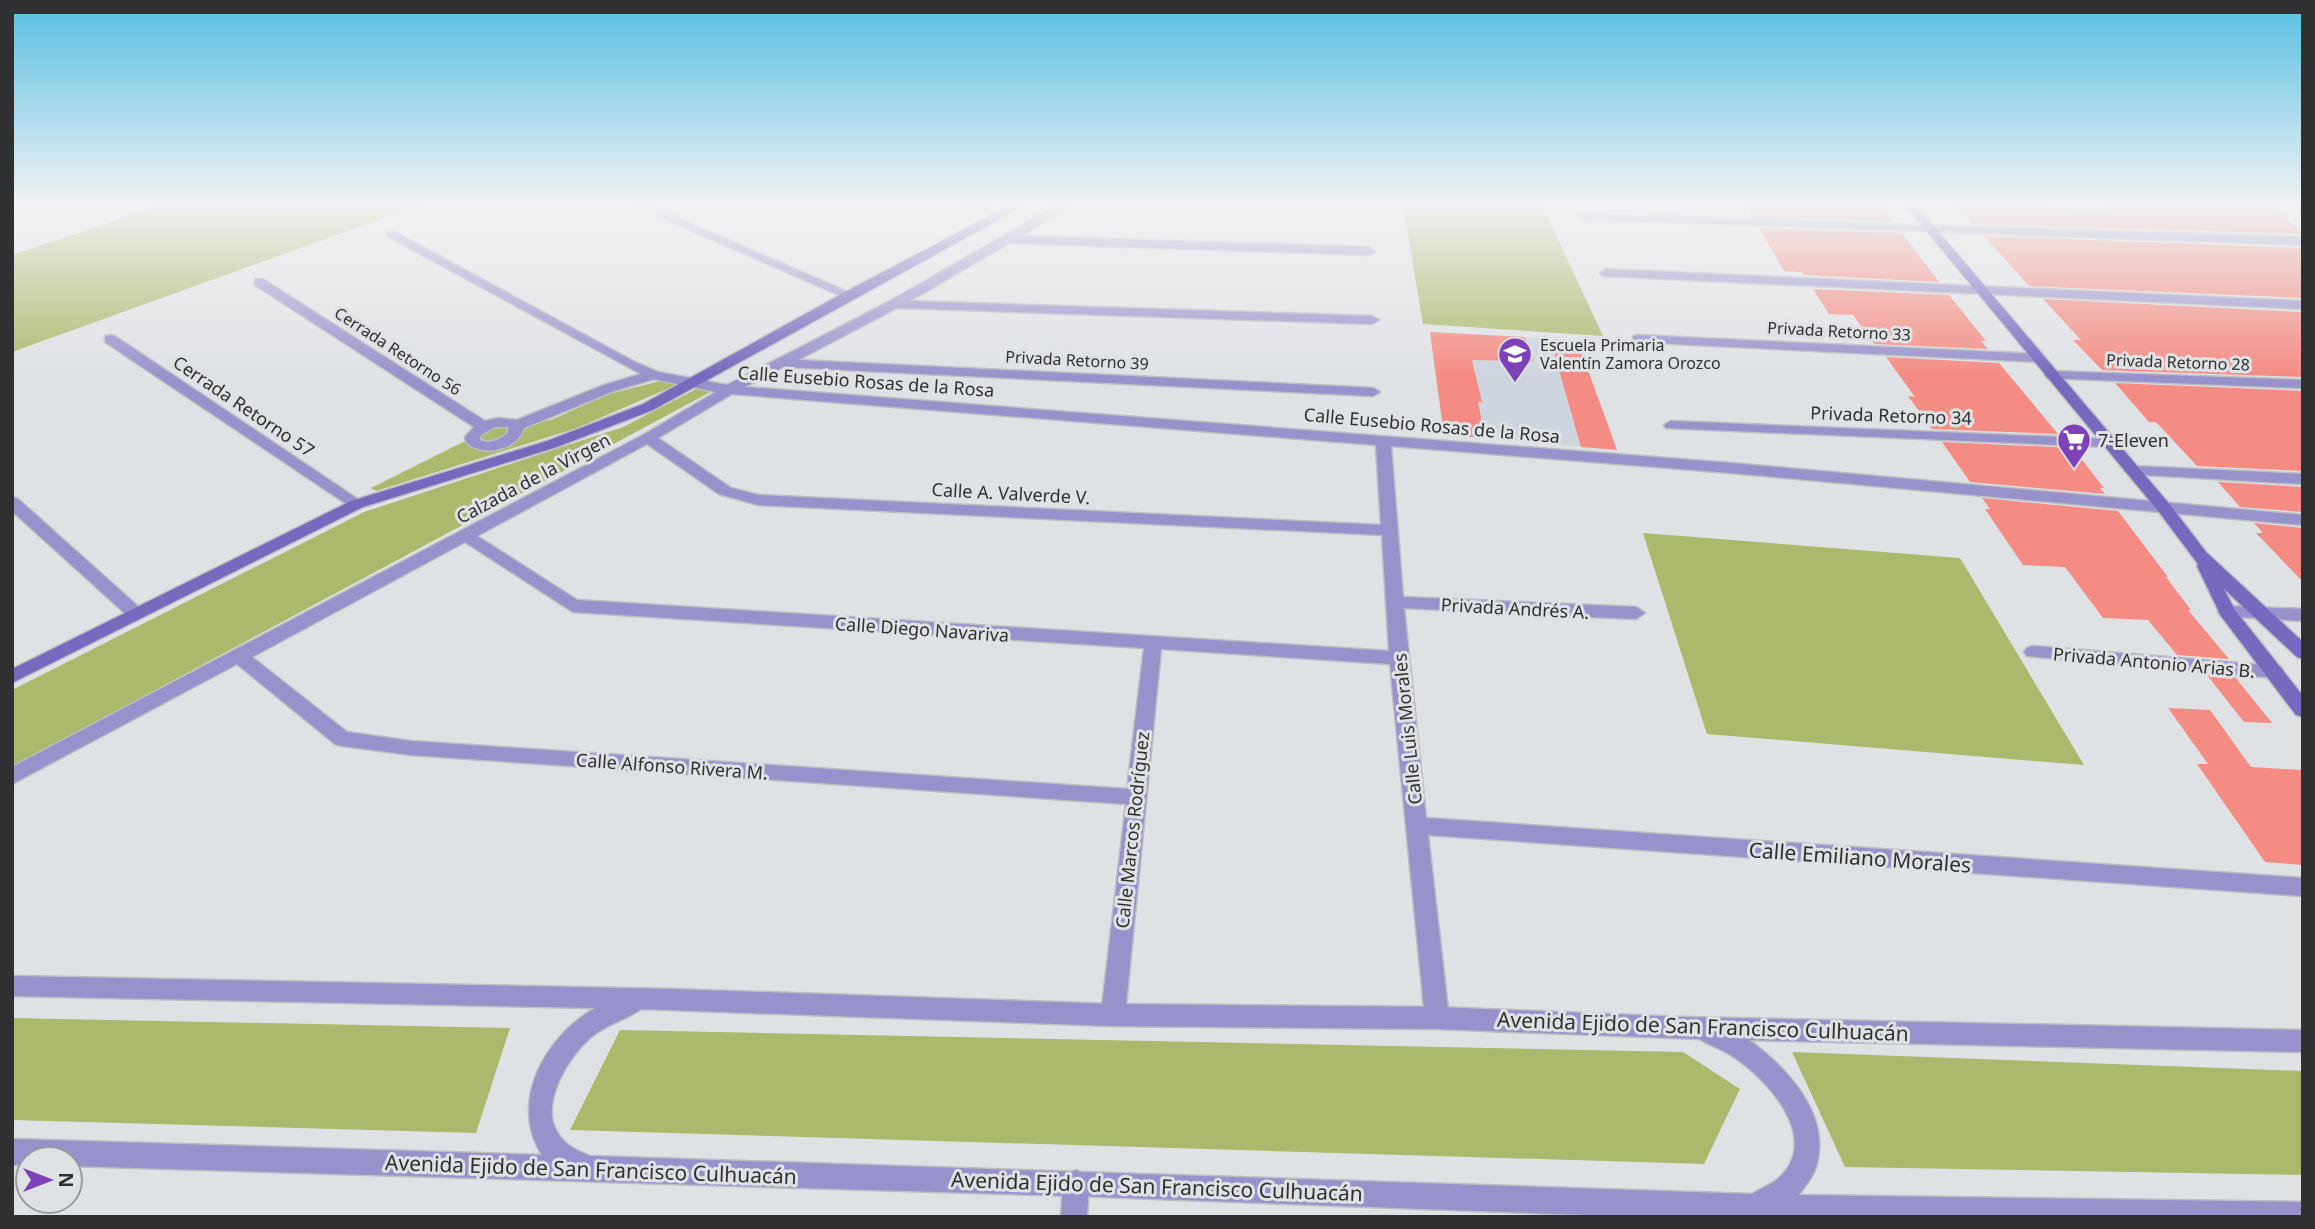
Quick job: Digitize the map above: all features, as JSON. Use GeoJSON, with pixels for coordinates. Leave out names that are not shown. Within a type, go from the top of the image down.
{"type":"FeatureCollection","features":[{"type":"Feature","properties":{"kind":"main road","name":"Calzada de la Virgen"},"geometry":{"type":"LineString","coordinates":[[12,677],[357,504],[552,444],[648,407],[911,262]]}},
{"type":"Feature","properties":{"kind":"main road"},"geometry":{"type":"LineString","coordinates":[[1958,262],[2165,509],[2200,556],[2227,612],[2303,710]]}},
{"type":"Feature","properties":{"kind":"main road"},"geometry":{"type":"LineString","coordinates":[[2200,556],[2263,612],[2303,653]]}},
{"type":"Feature","properties":{"kind":"street"},"geometry":{"type":"LineString","coordinates":[[443,262],[630,365],[654,375]]}},
{"type":"Feature","properties":{"kind":"street"},"geometry":{"type":"LineString","coordinates":[[772,262],[849,295]]}},
{"type":"Feature","properties":{"kind":"street","name":"Calzada de la Virgen"},"geometry":{"type":"LineString","coordinates":[[12,776],[648,438],[729,390],[895,304],[966,262]]}},
{"type":"Feature","properties":{"kind":"street"},"geometry":{"type":"LineString","coordinates":[[1606,273],[2303,305]]}},
{"type":"Feature","properties":{"kind":"street","name":"Cerrada Retorno 56"},"geometry":{"type":"LineString","coordinates":[[259,282],[483,426]]}},
{"type":"Feature","properties":{"kind":"street"},"geometry":{"type":"LineString","coordinates":[[895,304],[1373,320]]}},
{"type":"Feature","properties":{"kind":"street","name":"Cerrada Retorno 57"},"geometry":{"type":"LineString","coordinates":[[110,339],[357,504]]}},
{"type":"Feature","properties":{"kind":"street","name":"Privada Retorno 33"},"geometry":{"type":"LineString","coordinates":[[1637,339],[2038,358]]}},
{"type":"Feature","properties":{"kind":"street","name":"Privada Retorno 39"},"geometry":{"type":"LineString","coordinates":[[779,363],[1373,392]]}},
{"type":"Feature","properties":{"kind":"street"},"geometry":{"type":"LineString","coordinates":[[516,425],[518,430],[507,441],[487,446],[473,442],[472,437],[483,426],[502,422],[516,425],[609,388],[654,375]]}},
{"type":"Feature","properties":{"kind":"street","name":"Calle Eusebio Rosas de la Rosa"},"geometry":{"type":"LineString","coordinates":[[654,375],[696,381],[729,390],[1731,468],[2303,520]]}},
{"type":"Feature","properties":{"kind":"street","name":"Privada Retorno 28"},"geometry":{"type":"LineString","coordinates":[[2052,375],[2303,384]]}},
{"type":"Feature","properties":{"kind":"street","name":"Privada Retorno 34"},"geometry":{"type":"LineString","coordinates":[[1671,425],[2109,443]]}},
{"type":"Feature","properties":{"kind":"street","name":"Calle A. Valverde V."},"geometry":{"type":"LineString","coordinates":[[648,438],[725,491],[758,500],[1388,530]]}},
{"type":"Feature","properties":{"kind":"street","name":"Calle Luis Morales"},"geometry":{"type":"LineString","coordinates":[[1383,440],[1399,658],[1437,1018]]}},
{"type":"Feature","properties":{"kind":"street"},"geometry":{"type":"LineString","coordinates":[[2133,471],[2303,479]]}},
{"type":"Feature","properties":{"kind":"street"},"geometry":{"type":"LineString","coordinates":[[12,502],[135,613]]}},
{"type":"Feature","properties":{"kind":"street","name":"Calle Diego Navariva"},"geometry":{"type":"LineString","coordinates":[[465,535],[573,606],[1399,658]]}},
{"type":"Feature","properties":{"kind":"street","name":"Privada Andrés A."},"geometry":{"type":"LineString","coordinates":[[1395,602],[1636,613]]}},
{"type":"Feature","properties":{"kind":"street"},"geometry":{"type":"LineString","coordinates":[[2227,612],[2303,615]]}},
{"type":"Feature","properties":{"kind":"street","name":"Calle Marcos Rodríguez"},"geometry":{"type":"LineString","coordinates":[[1113,1015],[1153,644]]}},
{"type":"Feature","properties":{"kind":"street","name":"Privada Antonio Arias B."},"geometry":{"type":"LineString","coordinates":[[2033,652],[2275,672]]}},
{"type":"Feature","properties":{"kind":"street","name":"Calle Alfonso Rivera M."},"geometry":{"type":"LineString","coordinates":[[239,656],[342,739],[425,749],[1135,797]]}},
{"type":"Feature","properties":{"kind":"street","name":"Calle Emiliano Morales"},"geometry":{"type":"LineString","coordinates":[[1418,826],[2303,887]]}},
{"type":"Feature","properties":{"kind":"street","name":"Avenida Ejido de San Francisco Culhuacán"},"geometry":{"type":"LineString","coordinates":[[12,986],[671,999],[1113,1015],[1437,1018],[1681,1028],[2303,1041]]}},
{"type":"Feature","properties":{"kind":"street"},"geometry":{"type":"LineString","coordinates":[[613,1170],[593,1169],[575,1164],[549,1143],[542,1128],[541,1093],[558,1056],[590,1023],[631,1003],[671,999]]}},
{"type":"Feature","properties":{"kind":"street"},"geometry":{"type":"LineString","coordinates":[[1681,1028],[1722,1037],[1761,1059],[1777,1075],[1800,1113],[1806,1134],[1806,1154],[1801,1172],[1790,1187],[1775,1199],[1756,1206],[1734,1207]]}},
{"type":"Feature","properties":{"kind":"street","name":"Avenida Ejido de San Francisco Culhuacán"},"geometry":{"type":"LineString","coordinates":[[12,1152],[1076,1183],[1734,1207],[2303,1215]]}},
{"type":"Feature","properties":{"kind":"street"},"geometry":{"type":"LineString","coordinates":[[1074,1217],[1076,1183]]}},
{"type":"Feature","properties":{"kind":"shaded area","name":"Escuela Primaria Valentín Zamora Orozco"},"geometry":{"type":"Polygon","coordinates":[[[1430,332],[1577,340],[1617,450],[1444,435],[1430,332]]]}},
{"type":"Feature","properties":{"kind":"green space"},"geometry":{"type":"Polygon","coordinates":[[[12,262],[261,262],[12,352],[12,262]]]}},
{"type":"Feature","properties":{"kind":"green space"},"geometry":{"type":"Polygon","coordinates":[[[1413,262],[1569,262],[1603,336],[1423,324],[1413,262]]]}},
{"type":"Feature","properties":{"kind":"green space"},"geometry":{"type":"Polygon","coordinates":[[[668,379],[681,383],[577,428],[376,491],[371,488],[487,430],[551,420],[609,394],[668,379]]]}},
{"type":"Feature","properties":{"kind":"green space"},"geometry":{"type":"Polygon","coordinates":[[[706,384],[716,389],[12,767],[12,690],[364,512],[623,427],[706,384]]]}},
{"type":"Feature","properties":{"kind":"green space"},"geometry":{"type":"Polygon","coordinates":[[[1643,533],[1960,558],[2084,765],[1707,734],[1643,533]]]}},
{"type":"Feature","properties":{"kind":"green space"},"geometry":{"type":"Polygon","coordinates":[[[12,1018],[510,1028],[476,1133],[12,1120],[12,1018]]]}},
{"type":"Feature","properties":{"kind":"green space"},"geometry":{"type":"Polygon","coordinates":[[[620,1030],[1683,1052],[1740,1089],[1704,1164],[570,1130],[620,1030]]]}},
{"type":"Feature","properties":{"kind":"green space"},"geometry":{"type":"Polygon","coordinates":[[[1792,1052],[2303,1071],[2303,1175],[1845,1167],[1792,1052]]]}},
{"type":"Feature","properties":{"kind":"building"},"geometry":{"type":"Polygon","coordinates":[[[1779,262],[1924,262],[1939,282],[1804,275],[1802,272],[1784,271],[1779,262]]]}},
{"type":"Feature","properties":{"kind":"building"},"geometry":{"type":"Polygon","coordinates":[[[2008,262],[2303,262],[2303,298],[2029,286],[2008,262]]]}},
{"type":"Feature","properties":{"kind":"building"},"geometry":{"type":"Polygon","coordinates":[[[1813,289],[1949,295],[1986,341],[1981,341],[1988,349],[1874,344],[1853,315],[1829,314],[1813,289]]]}},
{"type":"Feature","properties":{"kind":"building"},"geometry":{"type":"Polygon","coordinates":[[[2043,299],[2303,312],[2303,377],[2102,370],[2073,340],[2081,340],[2043,299]]]}},
{"type":"Feature","properties":{"kind":"building"},"geometry":{"type":"Polygon","coordinates":[[[1430,332],[1525,337],[1533,361],[1472,360],[1482,402],[1478,402],[1485,438],[1444,435],[1430,332]]]}},
{"type":"Feature","properties":{"kind":"building"},"geometry":{"type":"Polygon","coordinates":[[[1553,349],[1581,351],[1617,450],[1581,447],[1553,349]]]}},
{"type":"Feature","properties":{"kind":"building"},"geometry":{"type":"Polygon","coordinates":[[[1886,357],[1999,363],[2058,434],[1932,429],[1908,396],[1915,397],[1886,357]]]}},
{"type":"Feature","properties":{"kind":"building"},"geometry":{"type":"Polygon","coordinates":[[[2115,383],[2303,391],[2303,471],[2197,466],[2156,422],[2149,422],[2115,383]]]}},
{"type":"Feature","properties":{"kind":"building"},"geometry":{"type":"Polygon","coordinates":[[[1942,442],[2073,448],[2104,488],[2100,488],[2105,494],[1970,482],[1942,442]]]}},
{"type":"Feature","properties":{"kind":"building"},"geometry":{"type":"Polygon","coordinates":[[[2218,482],[2303,487],[2303,512],[2240,507],[2218,482]]]}},
{"type":"Feature","properties":{"kind":"building"},"geometry":{"type":"Polygon","coordinates":[[[1982,498],[2118,511],[2191,610],[2188,610],[2229,659],[2177,655],[2148,620],[2103,618],[2065,567],[2023,565],[1985,509],[1990,509],[1982,498]]]}},
{"type":"Feature","properties":{"kind":"building"},"geometry":{"type":"Polygon","coordinates":[[[2254,523],[2303,528],[2303,582],[2256,533],[2263,533],[2254,523]]]}},
{"type":"Feature","properties":{"kind":"building"},"geometry":{"type":"Polygon","coordinates":[[[2207,675],[2235,677],[2272,723],[2244,722],[2207,675]]]}},
{"type":"Feature","properties":{"kind":"building"},"geometry":{"type":"Polygon","coordinates":[[[2168,708],[2210,710],[2251,767],[2303,770],[2303,865],[2265,862],[2197,764],[2208,764],[2168,708]]]}},
{"type":"Feature","properties":{"kind":"place","name":"Escuela Primaria Valentín Zamora Orozco"},"geometry":{"type":"Point","coordinates":[1515,384]}},
{"type":"Feature","properties":{"kind":"place","name":"7-Eleven"},"geometry":{"type":"Point","coordinates":[2074,470]}}]}
